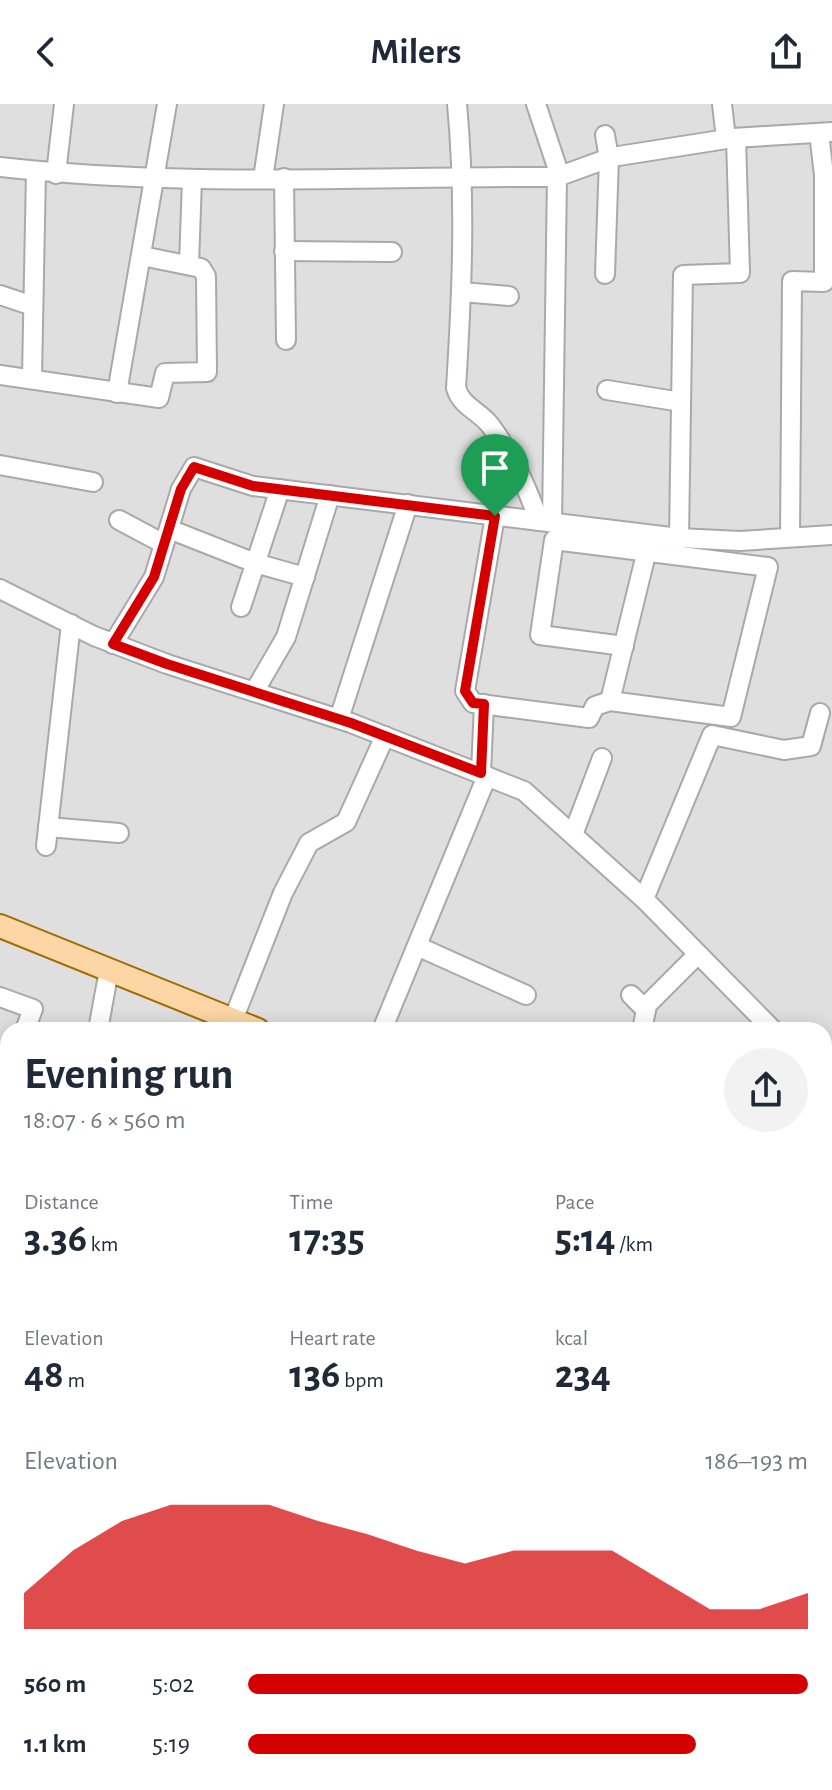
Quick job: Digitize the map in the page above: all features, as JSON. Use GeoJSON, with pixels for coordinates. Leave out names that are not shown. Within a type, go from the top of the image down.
{"type":"FeatureCollection","features":[{"type":"Feature","properties":{"kind":"main road"},"geometry":{"type":"LineString","coordinates":[[0,926],[225,1022]]}},
{"type":"Feature","properties":{"kind":"street"},"geometry":{"type":"LineString","coordinates":[[56,174],[64,104]]}},
{"type":"Feature","properties":{"kind":"street"},"geometry":{"type":"LineString","coordinates":[[117,393],[167,104]]}},
{"type":"Feature","properties":{"kind":"street"},"geometry":{"type":"LineString","coordinates":[[263,179],[274,104]]}},
{"type":"Feature","properties":{"kind":"street"},"geometry":{"type":"LineString","coordinates":[[457,104],[463,176],[458,397],[487,420],[520,469],[545,522]]}},
{"type":"Feature","properties":{"kind":"street"},"geometry":{"type":"LineString","coordinates":[[536,104],[559,176],[545,522]]}},
{"type":"Feature","properties":{"kind":"street"},"geometry":{"type":"LineString","coordinates":[[679,538],[683,275],[740,273],[731,139],[722,104]]}},
{"type":"Feature","properties":{"kind":"street"},"geometry":{"type":"LineString","coordinates":[[0,167],[56,174],[192,179],[559,176],[609,158],[731,139],[826,132],[824,282],[792,281],[790,535]]}},
{"type":"Feature","properties":{"kind":"street"},"geometry":{"type":"LineString","coordinates":[[605,135],[609,158],[605,274]]}},
{"type":"Feature","properties":{"kind":"street"},"geometry":{"type":"LineString","coordinates":[[32,377],[36,171]]}},
{"type":"Feature","properties":{"kind":"street"},"geometry":{"type":"LineString","coordinates":[[284,178],[286,340]]}},
{"type":"Feature","properties":{"kind":"street"},"geometry":{"type":"LineString","coordinates":[[189,265],[192,179]]}},
{"type":"Feature","properties":{"kind":"street"},"geometry":{"type":"LineString","coordinates":[[284,251],[392,252]]}},
{"type":"Feature","properties":{"kind":"street"},"geometry":{"type":"LineString","coordinates":[[0,375],[32,377],[159,398],[165,373],[207,372],[206,276],[201,268],[142,256]]}},
{"type":"Feature","properties":{"kind":"street"},"geometry":{"type":"LineString","coordinates":[[462,292],[509,296]]}},
{"type":"Feature","properties":{"kind":"street"},"geometry":{"type":"LineString","coordinates":[[0,295],[33,306]]}},
{"type":"Feature","properties":{"kind":"street"},"geometry":{"type":"LineString","coordinates":[[607,390],[681,402]]}},
{"type":"Feature","properties":{"kind":"street"},"geometry":{"type":"LineString","coordinates":[[0,465],[93,482]]}},
{"type":"Feature","properties":{"kind":"street"},"geometry":{"type":"LineString","coordinates":[[113,644],[154,577],[181,489],[194,467],[253,486],[679,538],[740,541],[790,535],[832,535]]}},
{"type":"Feature","properties":{"kind":"street"},"geometry":{"type":"LineString","coordinates":[[241,607],[280,489]]}},
{"type":"Feature","properties":{"kind":"street"},"geometry":{"type":"LineString","coordinates":[[254,692],[286,637],[330,495]]}},
{"type":"Feature","properties":{"kind":"street"},"geometry":{"type":"LineString","coordinates":[[339,719],[408,504]]}},
{"type":"Feature","properties":{"kind":"street"},"geometry":{"type":"LineString","coordinates":[[495,516],[465,691],[473,703],[589,718],[595,706],[610,701],[731,717],[768,567],[554,540],[540,635],[624,646]]}},
{"type":"Feature","properties":{"kind":"street"},"geometry":{"type":"LineString","coordinates":[[119,520],[305,577]]}},
{"type":"Feature","properties":{"kind":"street"},"geometry":{"type":"LineString","coordinates":[[610,701],[647,550]]}},
{"type":"Feature","properties":{"kind":"street"},"geometry":{"type":"LineString","coordinates":[[0,589],[113,644],[339,719],[524,791],[574,832],[644,899],[765,1022]]}},
{"type":"Feature","properties":{"kind":"street"},"geometry":{"type":"LineString","coordinates":[[71,624],[47,837],[119,833]]}},
{"type":"Feature","properties":{"kind":"street"},"geometry":{"type":"LineString","coordinates":[[385,1022],[484,775],[484,704]]}},
{"type":"Feature","properties":{"kind":"street"},"geometry":{"type":"LineString","coordinates":[[644,899],[712,735],[784,750],[811,746],[820,713]]}},
{"type":"Feature","properties":{"kind":"street"},"geometry":{"type":"LineString","coordinates":[[225,1022],[309,843],[346,822],[385,736]]}},
{"type":"Feature","properties":{"kind":"street"},"geometry":{"type":"LineString","coordinates":[[574,832],[602,758]]}},
{"type":"Feature","properties":{"kind":"street"},"geometry":{"type":"LineString","coordinates":[[417,946],[526,995]]}},
{"type":"Feature","properties":{"kind":"street"},"geometry":{"type":"LineString","coordinates":[[644,1022],[646,1010],[698,954]]}},
{"type":"Feature","properties":{"kind":"street"},"geometry":{"type":"LineString","coordinates":[[99,1022],[109,970]]}},
{"type":"Feature","properties":{"kind":"street"},"geometry":{"type":"LineString","coordinates":[[631,995],[646,1010]]}},
{"type":"Feature","properties":{"kind":"street"},"geometry":{"type":"LineString","coordinates":[[0,997],[33,1009],[28,1022]]}},
{"type":"Feature","properties":{"kind":"shaded area"},"geometry":{"type":"Polygon","coordinates":[[[0,104],[832,104],[832,1022],[0,1022],[0,104]]]}},
{"type":"Feature","properties":{"kind":"route"},"geometry":{"type":"LineString","coordinates":[[194,467],[253,486],[495,516],[465,691],[473,703],[484,704],[481,773],[351,723],[113,644],[154,577],[181,489],[194,467]]}}]}
